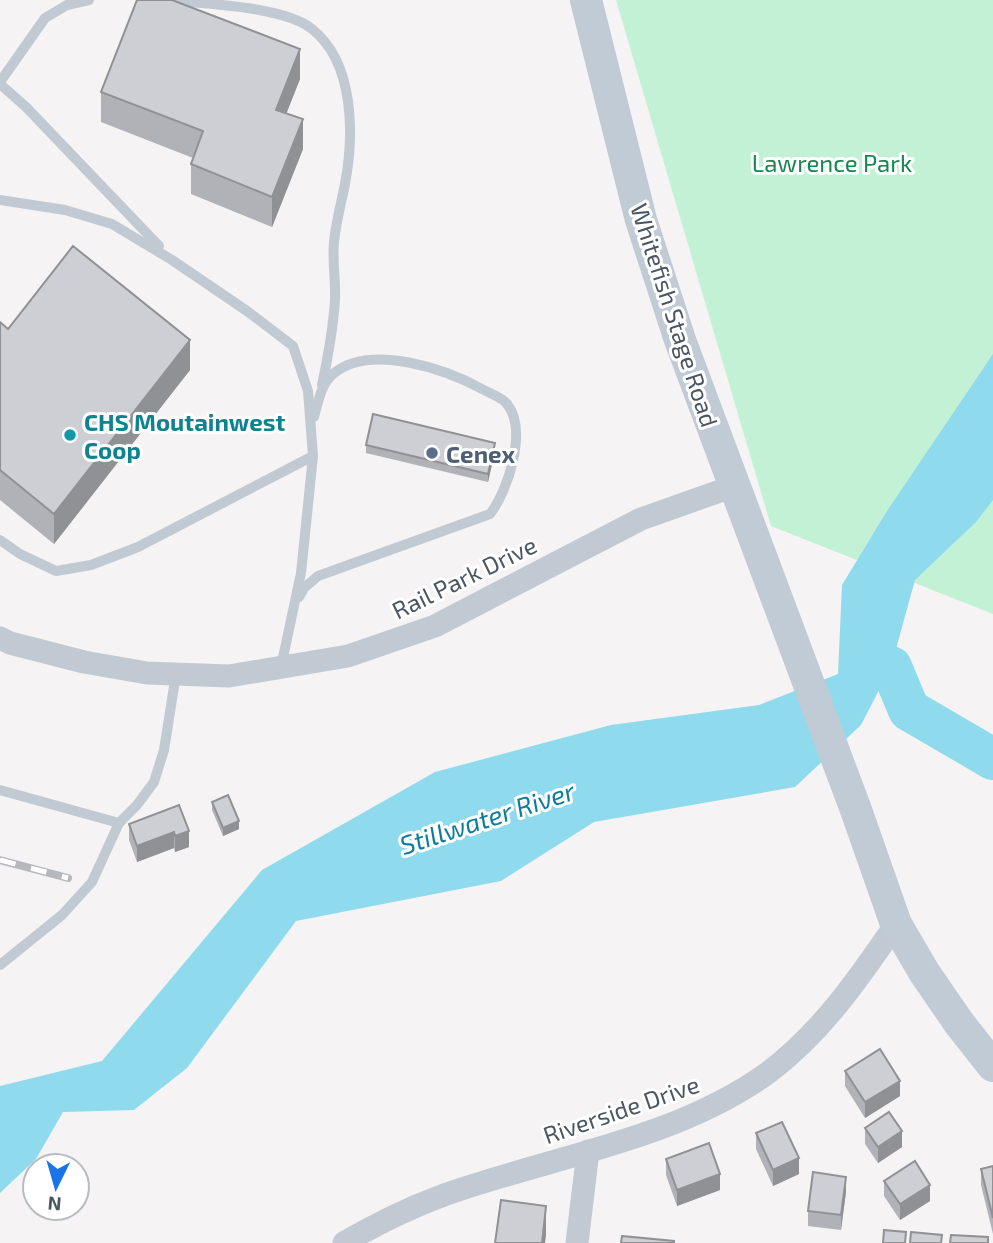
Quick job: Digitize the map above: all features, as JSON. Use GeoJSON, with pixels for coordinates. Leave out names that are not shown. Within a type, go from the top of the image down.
{"type":"FeatureCollection","features":[{"type":"Feature","properties":{"kind":"main road","name":"Whitefish Stage Road"},"geometry":{"type":"LineString","coordinates":[[586,0],[641,219],[680,340],[896,924]]}},
{"type":"Feature","properties":{"kind":"main road"},"geometry":{"type":"LineString","coordinates":[[896,924],[938,992],[993,1066]]}},
{"type":"Feature","properties":{"kind":"street","name":"Rail Park Drive"},"geometry":{"type":"LineString","coordinates":[[0,638],[84,662],[147,673],[229,676],[348,656],[435,626],[641,519],[734,486]]}},
{"type":"Feature","properties":{"kind":"street","name":"Riverside Drive"},"geometry":{"type":"LineString","coordinates":[[344,1243],[386,1219],[444,1195],[588,1151],[712,1107],[770,1071],[791,1054],[847,995],[896,924]]}},
{"type":"Feature","properties":{"kind":"street"},"geometry":{"type":"LineString","coordinates":[[577,1243],[588,1151]]}},
{"type":"Feature","properties":{"kind":"lane"},"geometry":{"type":"LineString","coordinates":[[89,0],[67,5],[45,18],[0,83],[153,242],[293,346],[308,391],[313,456],[301,573],[281,667]]}},
{"type":"Feature","properties":{"kind":"lane"},"geometry":{"type":"LineString","coordinates":[[167,0],[287,16],[312,29],[333,53],[343,76],[349,117],[349,159],[336,219],[333,250],[335,298],[331,338],[311,426]]}},
{"type":"Feature","properties":{"kind":"lane"},"geometry":{"type":"LineString","coordinates":[[0,200],[65,210],[112,224],[196,276]]}},
{"type":"Feature","properties":{"kind":"lane"},"geometry":{"type":"LineString","coordinates":[[292,612],[304,588],[318,576],[490,514],[510,478],[514,454],[516,424],[507,403],[458,376],[426,366],[382,359],[358,361],[333,374],[321,391]]}},
{"type":"Feature","properties":{"kind":"lane"},"geometry":{"type":"LineString","coordinates":[[0,540],[20,554],[56,571],[91,565],[138,547],[313,456]]}},
{"type":"Feature","properties":{"kind":"lane"},"geometry":{"type":"LineString","coordinates":[[0,965],[62,915],[92,882],[119,823],[154,782],[164,750],[176,674]]}},
{"type":"Feature","properties":{"kind":"lane"},"geometry":{"type":"LineString","coordinates":[[0,790],[119,823]]}},
{"type":"Feature","properties":{"kind":"green space","name":"Lawrence Park"},"geometry":{"type":"Polygon","coordinates":[[[616,0],[993,0],[993,614],[771,526],[616,0]]]}},
{"type":"Feature","properties":{"kind":"water"},"geometry":{"type":"Polygon","coordinates":[[[993,354],[993,500],[976,522],[915,580],[891,667],[861,725],[795,787],[594,822],[501,881],[296,921],[187,1068],[134,1110],[63,1112],[40,1152],[21,1152],[21,1173],[0,1193],[0,1086],[102,1061],[262,870],[435,772],[611,725],[759,705],[838,674],[842,585],[887,511],[993,354]]]}},
{"type":"Feature","properties":{"kind":"building"},"geometry":{"type":"Polygon","coordinates":[[[137,0],[172,0],[300,49],[276,110],[303,119],[272,197],[191,164],[203,131],[101,92],[137,0]]]}},
{"type":"Feature","properties":{"kind":"building","name":"CHS Moutainwest Coop"},"geometry":{"type":"Polygon","coordinates":[[[73,246],[190,340],[54,514],[0,470],[0,322],[8,329],[73,246]]]}},
{"type":"Feature","properties":{"kind":"building"},"geometry":{"type":"Polygon","coordinates":[[[373,414],[495,443],[488,474],[366,445],[373,414]]]}},
{"type":"Feature","properties":{"kind":"building"},"geometry":{"type":"Polygon","coordinates":[[[228,795],[239,821],[223,828],[212,802],[228,795]]]}},
{"type":"Feature","properties":{"kind":"building"},"geometry":{"type":"Polygon","coordinates":[[[179,805],[189,831],[175,836],[174,832],[137,846],[129,824],[179,805]]]}},
{"type":"Feature","properties":{"kind":"building"},"geometry":{"type":"Polygon","coordinates":[[[880,1049],[900,1081],[865,1102],[845,1071],[880,1049]]]}},
{"type":"Feature","properties":{"kind":"building"},"geometry":{"type":"Polygon","coordinates":[[[889,1112],[902,1131],[878,1147],[865,1128],[889,1112]]]}},
{"type":"Feature","properties":{"kind":"building"},"geometry":{"type":"Polygon","coordinates":[[[782,1122],[799,1158],[773,1170],[756,1133],[782,1122]]]}},
{"type":"Feature","properties":{"kind":"building"},"geometry":{"type":"Polygon","coordinates":[[[709,1143],[720,1174],[677,1190],[666,1159],[709,1143]]]}},
{"type":"Feature","properties":{"kind":"building"},"geometry":{"type":"Polygon","coordinates":[[[915,1161],[930,1185],[900,1204],[884,1181],[915,1161]]]}},
{"type":"Feature","properties":{"kind":"building"},"geometry":{"type":"Polygon","coordinates":[[[993,1166],[993,1218],[981,1169],[993,1166]]]}},
{"type":"Feature","properties":{"kind":"building"},"geometry":{"type":"Polygon","coordinates":[[[813,1172],[846,1177],[841,1215],[808,1211],[813,1172]]]}},
{"type":"Feature","properties":{"kind":"building"},"geometry":{"type":"Polygon","coordinates":[[[501,1200],[546,1206],[542,1243],[495,1243],[501,1200]]]}},
{"type":"Feature","properties":{"kind":"building"},"geometry":{"type":"Polygon","coordinates":[[[884,1230],[906,1232],[905,1243],[883,1243],[884,1230]]]}},
{"type":"Feature","properties":{"kind":"building"},"geometry":{"type":"Polygon","coordinates":[[[911,1232],[942,1235],[941,1243],[910,1243],[911,1232]]]}},
{"type":"Feature","properties":{"kind":"building"},"geometry":{"type":"Polygon","coordinates":[[[951,1235],[988,1237],[988,1243],[950,1243],[951,1235]]]}},
{"type":"Feature","properties":{"kind":"building"},"geometry":{"type":"Polygon","coordinates":[[[622,1236],[674,1241],[674,1243],[621,1243],[622,1236]]]}},
{"type":"Feature","properties":{"kind":"waterway","name":"Stillwater River"},"geometry":{"type":"LineString","coordinates":[[852,691],[871,660],[891,667],[909,710],[993,759]]}},
{"type":"Feature","properties":{"kind":"railway"},"geometry":{"type":"LineString","coordinates":[[0,860],[68,878]]}},
{"type":"Feature","properties":{"kind":"place","name":"CHS Moutainwest Coop"},"geometry":{"type":"Point","coordinates":[70,435]}},
{"type":"Feature","properties":{"kind":"place","name":"Cenex"},"geometry":{"type":"Point","coordinates":[432,453]}}]}
